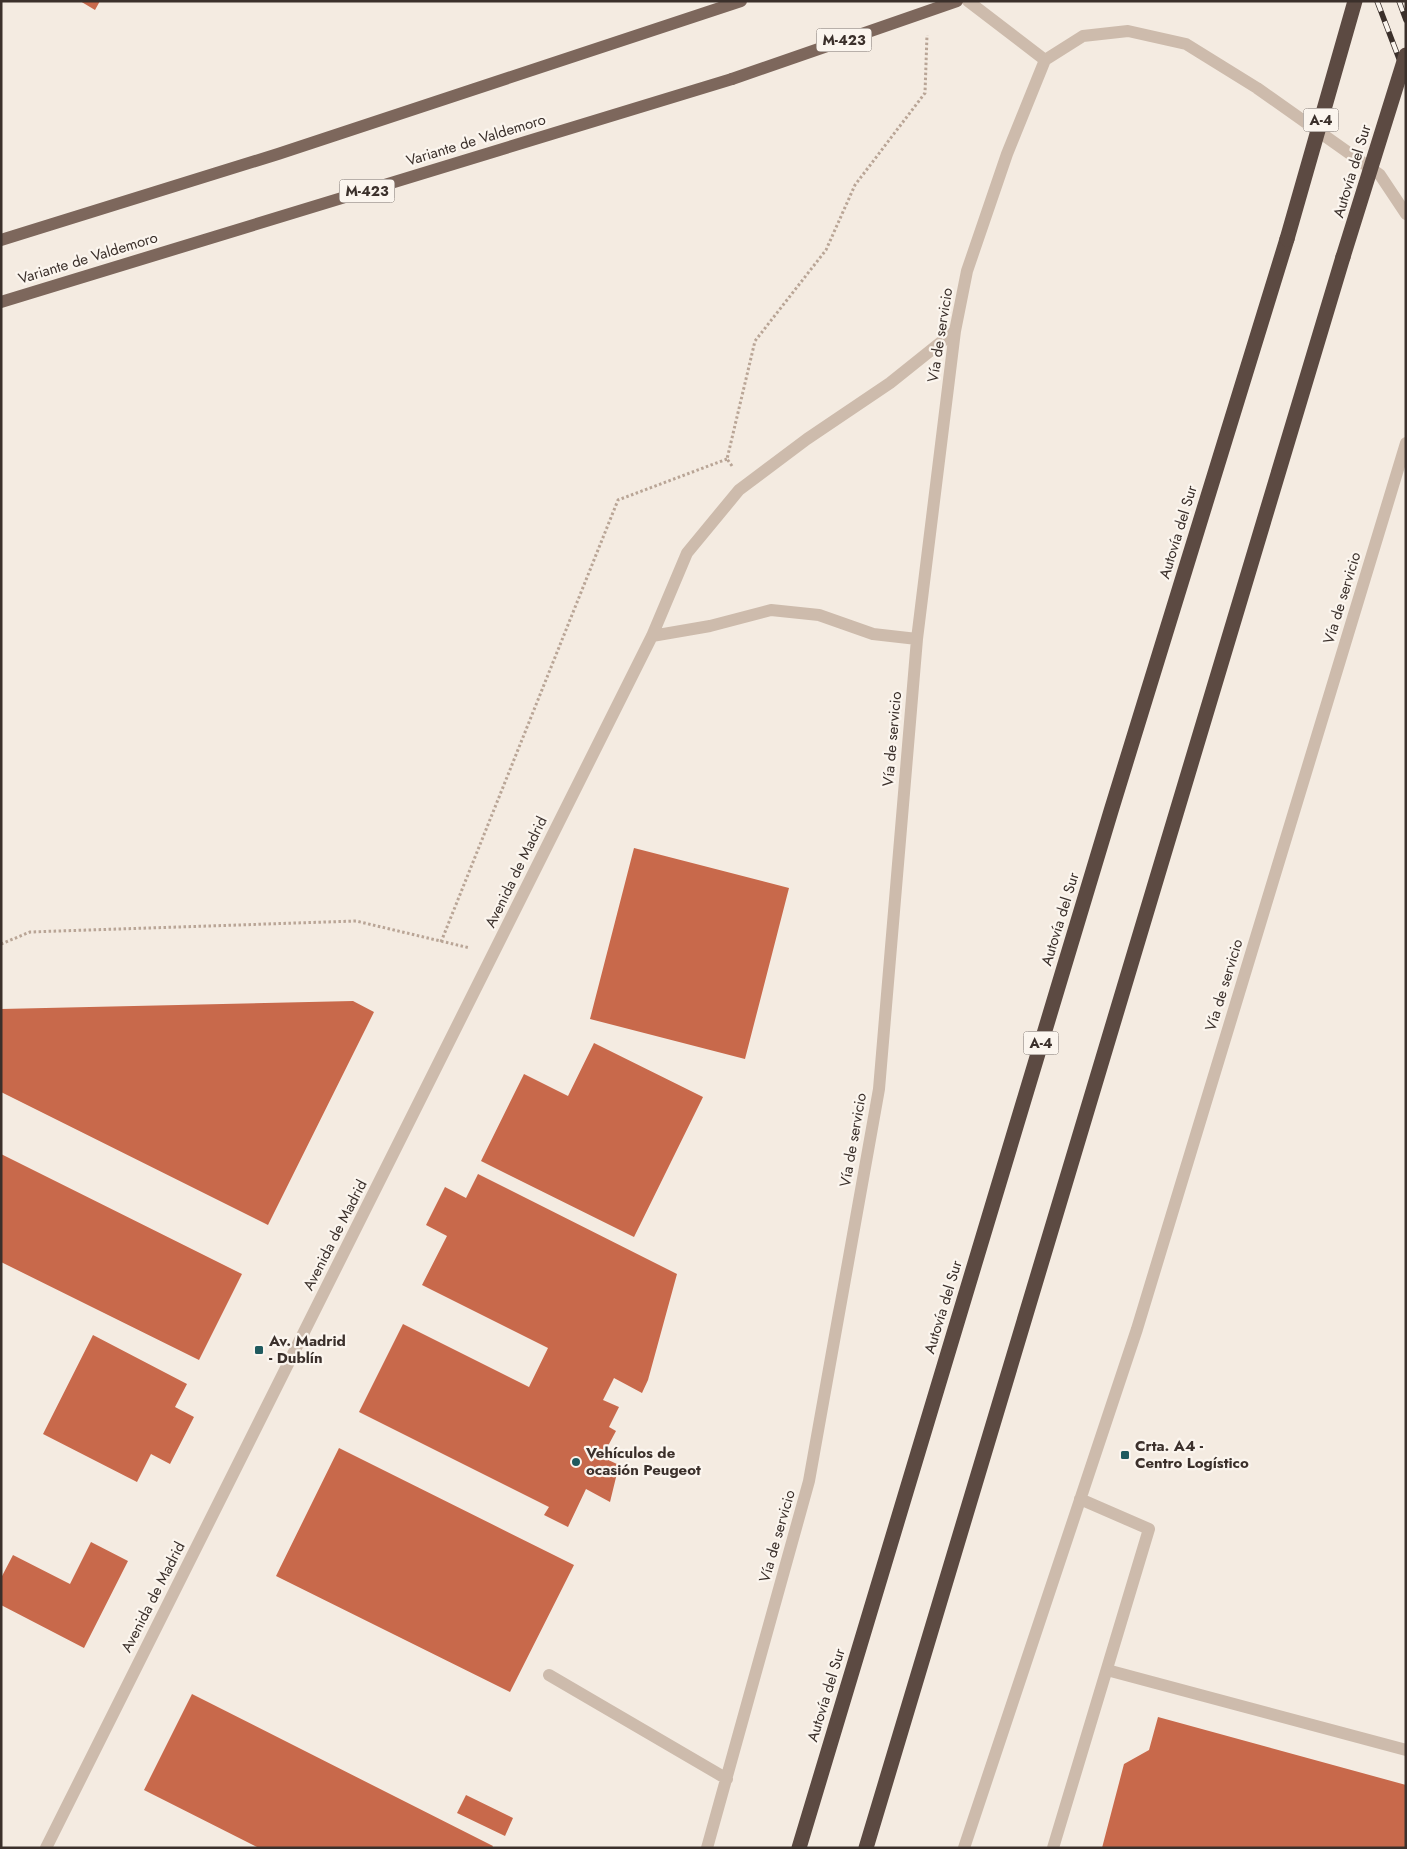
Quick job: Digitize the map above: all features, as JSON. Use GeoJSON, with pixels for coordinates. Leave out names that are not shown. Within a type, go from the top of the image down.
{"type":"FeatureCollection","features":[{"type":"Feature","properties":{"kind":"highway","name":"Autovía del Sur"},"geometry":{"type":"LineString","coordinates":[[799,1848],[1114,801],[1287,239],[1355,1]]}},
{"type":"Feature","properties":{"kind":"highway","name":"Autovía del Sur"},"geometry":{"type":"LineString","coordinates":[[866,1848],[1406,55]]}},
{"type":"Feature","properties":{"kind":"main road"},"geometry":{"type":"LineString","coordinates":[[1,240],[278,154],[741,1]]}},
{"type":"Feature","properties":{"kind":"main road","name":"Variante de Valdemoro"},"geometry":{"type":"LineString","coordinates":[[1,302],[732,79],[957,1]]}},
{"type":"Feature","properties":{"kind":"street"},"geometry":{"type":"LineString","coordinates":[[968,1],[1045,60],[1083,36],[1128,31],[1186,44],[1256,88],[1380,175],[1406,214]]}},
{"type":"Feature","properties":{"kind":"street","name":"Vía de servicio"},"geometry":{"type":"LineString","coordinates":[[707,1848],[809,1482],[879,1089],[917,639],[954,331],[967,271],[1007,154],[1045,60]]}},
{"type":"Feature","properties":{"kind":"street","name":"Avenida de Madrid"},"geometry":{"type":"LineString","coordinates":[[46,1848],[652,636],[686,553],[739,490],[807,439],[890,383],[954,331]]}},
{"type":"Feature","properties":{"kind":"street","name":"Vía de servicio"},"geometry":{"type":"LineString","coordinates":[[964,1848],[1137,1329],[1406,443]]}},
{"type":"Feature","properties":{"kind":"street"},"geometry":{"type":"LineString","coordinates":[[652,636],[710,626],[770,610],[819,615],[873,634],[917,639]]}},
{"type":"Feature","properties":{"kind":"street"},"geometry":{"type":"LineString","coordinates":[[1053,1848],[1149,1530],[1080,1499]]}},
{"type":"Feature","properties":{"kind":"street"},"geometry":{"type":"LineString","coordinates":[[1107,1670],[1406,1750]]}},
{"type":"Feature","properties":{"kind":"street"},"geometry":{"type":"LineString","coordinates":[[549,1675],[727,1779]]}},
{"type":"Feature","properties":{"kind":"path"},"geometry":{"type":"LineString","coordinates":[[746,485],[727,459],[756,341],[826,250],[854,185],[925,93],[927,29]]}},
{"type":"Feature","properties":{"kind":"path"},"geometry":{"type":"LineString","coordinates":[[441,942],[618,500],[727,459]]}},
{"type":"Feature","properties":{"kind":"path"},"geometry":{"type":"LineString","coordinates":[[1,944],[30,932],[356,921],[493,954]]}},
{"type":"Feature","properties":{"kind":"building"},"geometry":{"type":"Polygon","coordinates":[[[80,1],[100,1],[95,10],[80,1]]]}},
{"type":"Feature","properties":{"kind":"building"},"geometry":{"type":"Polygon","coordinates":[[[634,848],[789,888],[745,1059],[590,1019],[634,848]]]}},
{"type":"Feature","properties":{"kind":"building"},"geometry":{"type":"Polygon","coordinates":[[[353,1001],[374,1012],[268,1225],[1,1092],[1,1009],[353,1001]]]}},
{"type":"Feature","properties":{"kind":"building"},"geometry":{"type":"Polygon","coordinates":[[[594,1043],[703,1097],[634,1237],[481,1161],[524,1074],[568,1096],[594,1043]]]}},
{"type":"Feature","properties":{"kind":"building"},"geometry":{"type":"Polygon","coordinates":[[[1,1154],[242,1274],[199,1360],[1,1262],[1,1154]]]}},
{"type":"Feature","properties":{"kind":"building"},"geometry":{"type":"Polygon","coordinates":[[[478,1174],[677,1274],[648,1380],[642,1393],[614,1378],[603,1400],[619,1407],[609,1427],[616,1431],[602,1457],[619,1465],[610,1502],[586,1489],[568,1527],[544,1515],[549,1507],[359,1412],[403,1324],[529,1387],[548,1348],[422,1285],[447,1236],[426,1225],[445,1187],[466,1198],[478,1174]]]}},
{"type":"Feature","properties":{"kind":"building"},"geometry":{"type":"Polygon","coordinates":[[[93,1335],[187,1384],[175,1407],[194,1417],[170,1464],[151,1454],[137,1482],[43,1434],[93,1335]]]}},
{"type":"Feature","properties":{"kind":"building"},"geometry":{"type":"Polygon","coordinates":[[[339,1448],[574,1565],[510,1692],[276,1576],[339,1448]]]}},
{"type":"Feature","properties":{"kind":"building"},"geometry":{"type":"Polygon","coordinates":[[[91,1542],[128,1561],[84,1648],[1,1605],[1,1578],[13,1555],[70,1584],[91,1542]]]}},
{"type":"Feature","properties":{"kind":"building"},"geometry":{"type":"Polygon","coordinates":[[[192,1694],[493,1846],[492,1848],[259,1848],[144,1790],[192,1694]]]}},
{"type":"Feature","properties":{"kind":"building"},"geometry":{"type":"Polygon","coordinates":[[[1158,1717],[1406,1785],[1406,1848],[1102,1848],[1124,1764],[1149,1750],[1158,1717]]]}},
{"type":"Feature","properties":{"kind":"building"},"geometry":{"type":"Polygon","coordinates":[[[466,1795],[513,1818],[505,1836],[457,1813],[466,1795]]]}},
{"type":"Feature","properties":{"kind":"railway"},"geometry":{"type":"LineString","coordinates":[[1377,1],[1406,77]]}},
{"type":"Feature","properties":{"kind":"railway"},"geometry":{"type":"LineString","coordinates":[[1399,1],[1406,20]]}},
{"type":"Feature","properties":{"kind":"place","name":"Av. Madrid - Dublín"},"geometry":{"type":"Point","coordinates":[259,1350]}},
{"type":"Feature","properties":{"kind":"place","name":"Crta. A4 - Centro Logístico"},"geometry":{"type":"Point","coordinates":[1125,1455]}},
{"type":"Feature","properties":{"kind":"place","name":"Vehículos de ocasión Peugeot"},"geometry":{"type":"Point","coordinates":[576,1462]}}]}
